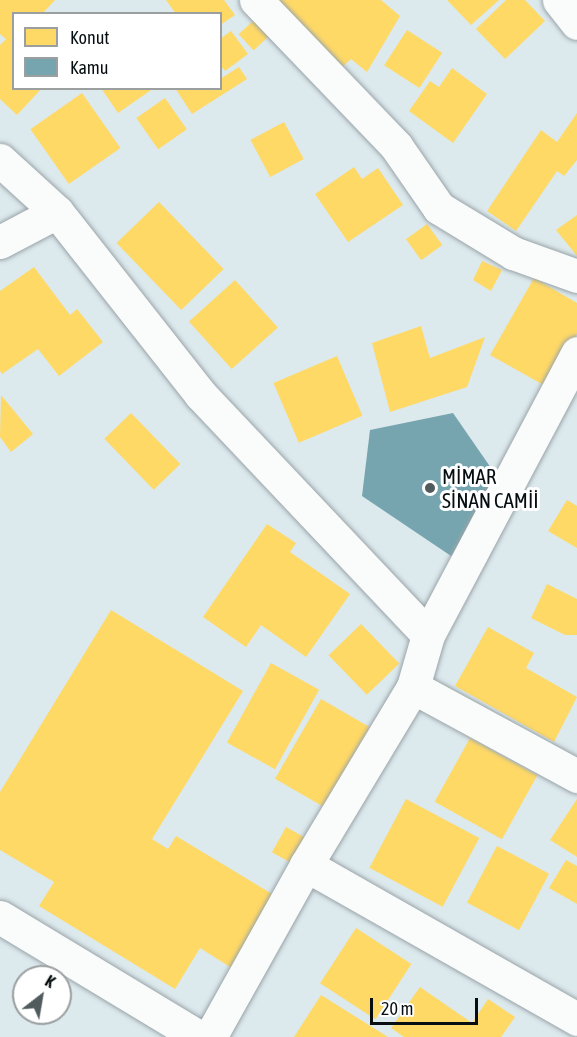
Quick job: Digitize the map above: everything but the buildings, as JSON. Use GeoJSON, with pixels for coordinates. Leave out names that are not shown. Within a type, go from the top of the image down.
{"type":"FeatureCollection","features":[{"type":"Feature","properties":{"kind":"street"},"geometry":{"type":"LineString","coordinates":[[256,0],[396,146],[439,208],[513,253],[577,276]]}},
{"type":"Feature","properties":{"kind":"street"},"geometry":{"type":"LineString","coordinates":[[559,0],[577,23]]}},
{"type":"Feature","properties":{"kind":"street"},"geometry":{"type":"LineString","coordinates":[[0,160],[57,212],[201,395],[428,635]]}},
{"type":"Feature","properties":{"kind":"street"},"geometry":{"type":"LineString","coordinates":[[0,242],[57,212]]}},
{"type":"Feature","properties":{"kind":"street"},"geometry":{"type":"LineString","coordinates":[[210,1037],[306,865],[413,687],[428,635],[577,353]]}},
{"type":"Feature","properties":{"kind":"street"},"geometry":{"type":"LineString","coordinates":[[413,687],[577,776]]}},
{"type":"Feature","properties":{"kind":"street"},"geometry":{"type":"LineString","coordinates":[[306,865],[577,1019]]}},
{"type":"Feature","properties":{"kind":"street"},"geometry":{"type":"LineString","coordinates":[[0,917],[199,1037]]}},
{"type":"Feature","properties":{"kind":"place","name":"MİMAR SİNAN CAMİİ"},"geometry":{"type":"Point","coordinates":[430,488]}}]}
